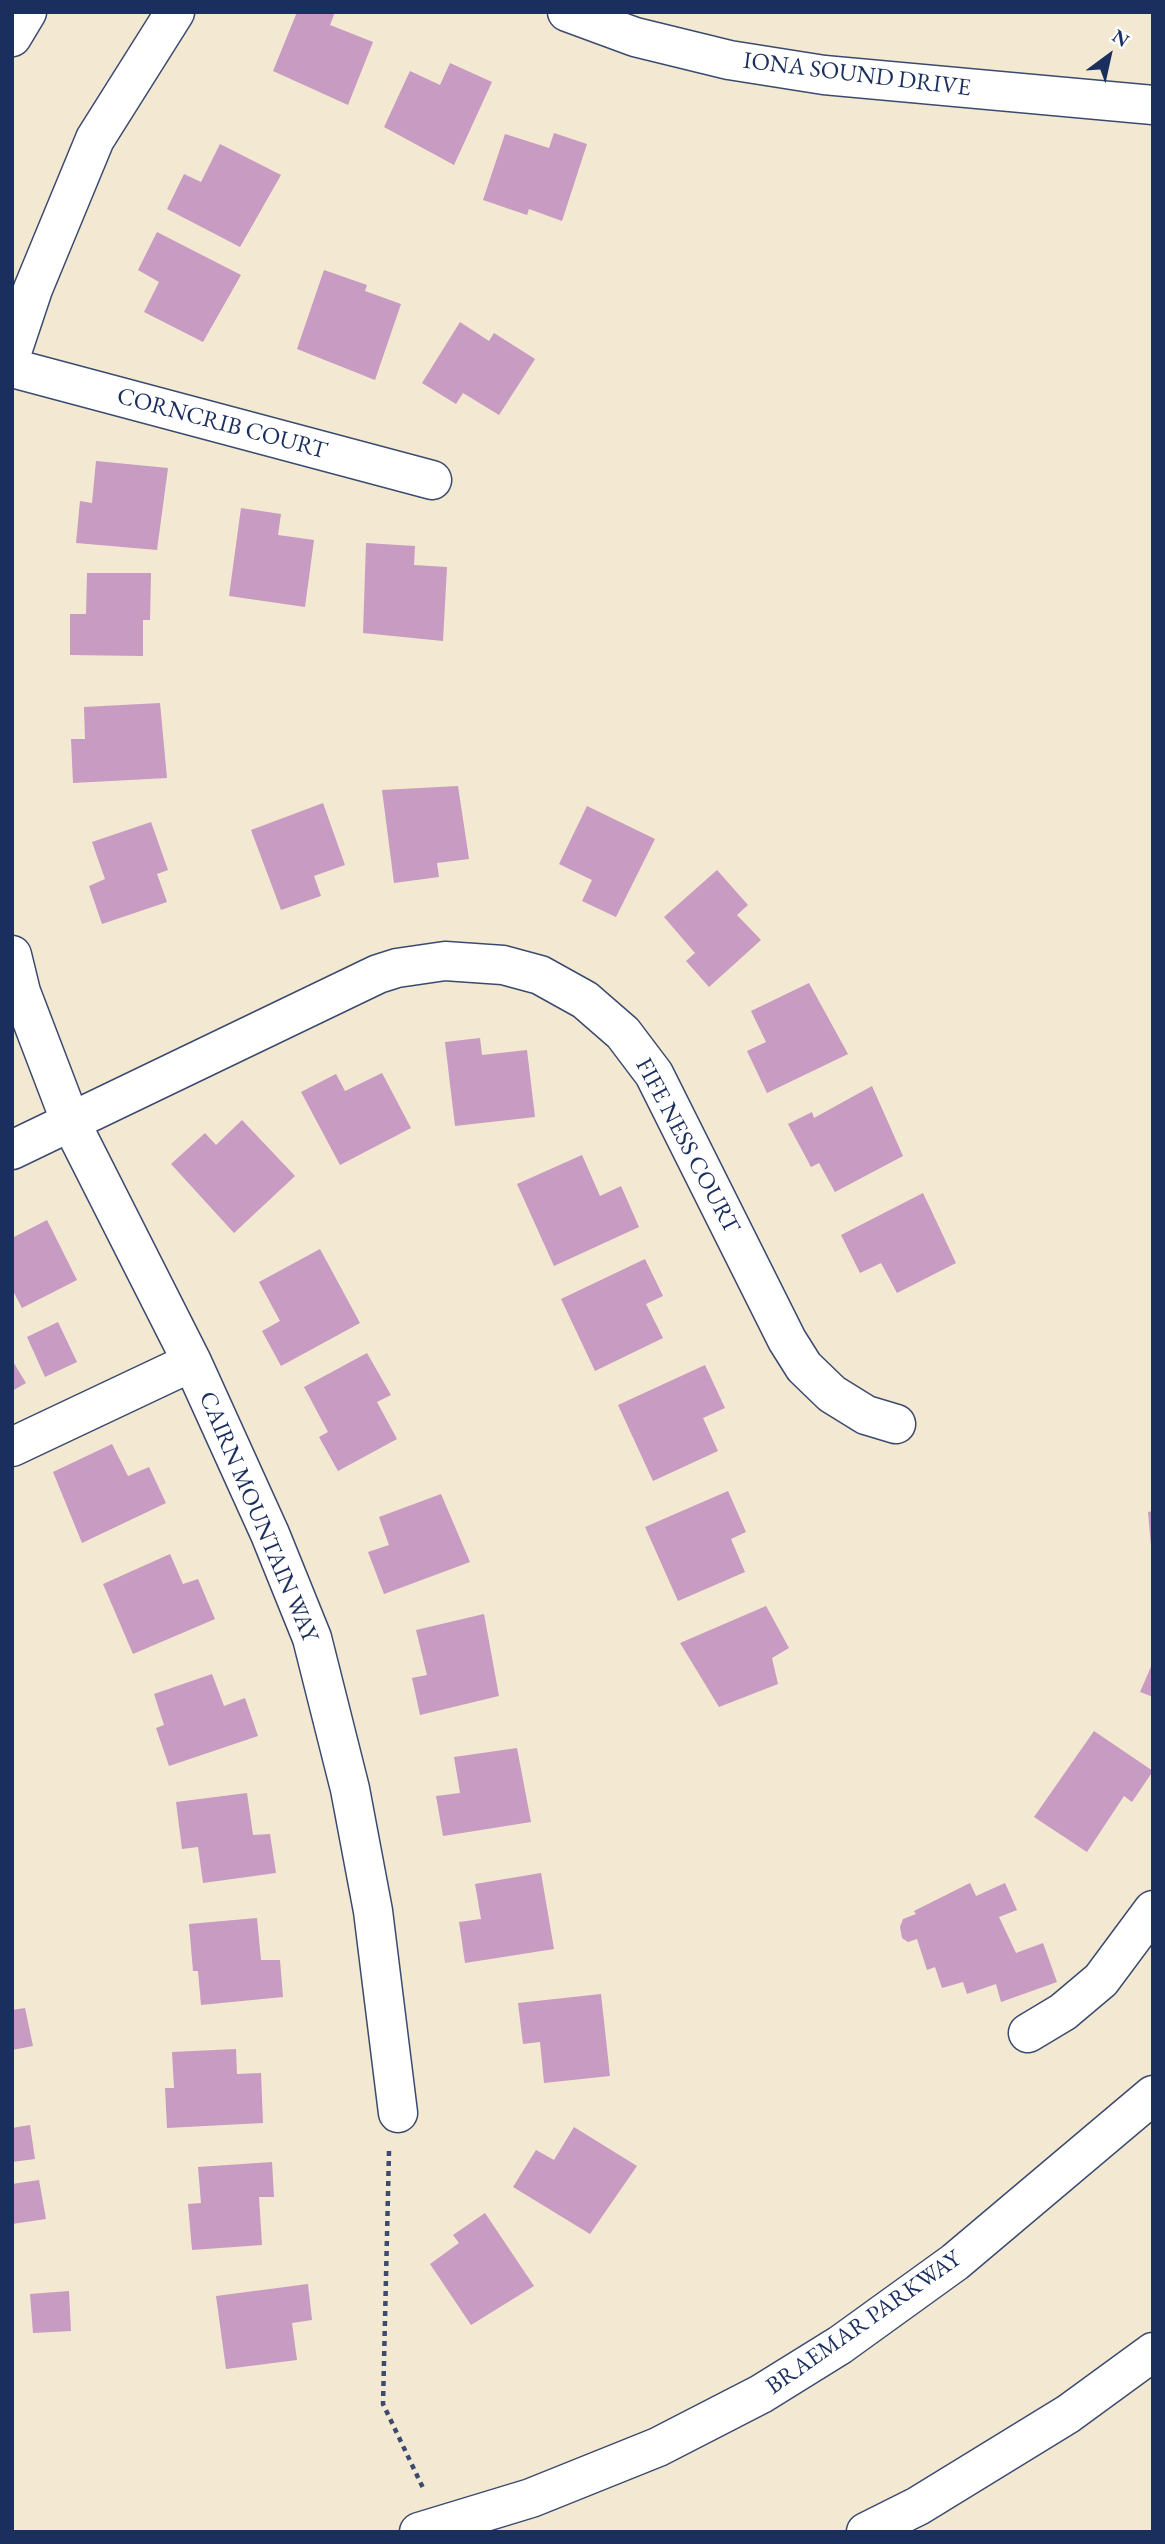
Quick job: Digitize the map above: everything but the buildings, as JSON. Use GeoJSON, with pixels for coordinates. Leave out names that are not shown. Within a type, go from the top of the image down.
{"type":"FeatureCollection","features":[{"type":"Feature","properties":{"kind":"street"},"geometry":{"type":"LineString","coordinates":[[12,37],[27,12]]}},
{"type":"Feature","properties":{"kind":"street"},"geometry":{"type":"LineString","coordinates":[[12,352],[33,289],[95,139],[175,12]]}},
{"type":"Feature","properties":{"kind":"street","name":"IONA SOUND DRIVE"},"geometry":{"type":"LineString","coordinates":[[567,12],[635,37],[729,60],[824,75],[1153,105]]}},
{"type":"Feature","properties":{"kind":"street","name":"CORNCRIB COURT"},"geometry":{"type":"LineString","coordinates":[[12,368],[432,480]]}},
{"type":"Feature","properties":{"kind":"street","name":"CAIRN MOUNTAIN WAY"},"geometry":{"type":"LineString","coordinates":[[12,955],[21,992],[71,1123],[192,1362],[270,1534],[312,1638],[350,1788],[373,1911],[398,2113]]}},
{"type":"Feature","properties":{"kind":"street","name":"FIFE NESS COURT"},"geometry":{"type":"LineString","coordinates":[[12,1150],[378,974],[397,968],[445,961],[503,965],[540,975],[585,1000],[623,1033],[654,1074],[786,1340],[804,1367],[832,1394],[866,1415],[896,1424]]}},
{"type":"Feature","properties":{"kind":"street"},"geometry":{"type":"LineString","coordinates":[[12,1447],[192,1362]]}},
{"type":"Feature","properties":{"kind":"street"},"geometry":{"type":"LineString","coordinates":[[1028,2033],[1063,2012],[1101,1980],[1153,1910]]}},
{"type":"Feature","properties":{"kind":"street","name":"BRAEMAR PARKWAY"},"geometry":{"type":"LineString","coordinates":[[430,2528],[531,2498],[658,2447],[761,2394],[840,2345],[955,2262],[1153,2095]]}},
{"type":"Feature","properties":{"kind":"street"},"geometry":{"type":"LineString","coordinates":[[866,2532],[918,2506],[1068,2414],[1153,2352]]}},
{"type":"Feature","properties":{"kind":"path"},"geometry":{"type":"LineString","coordinates":[[398,2113],[389,2152],[383,2404],[430,2528]]}}]}
